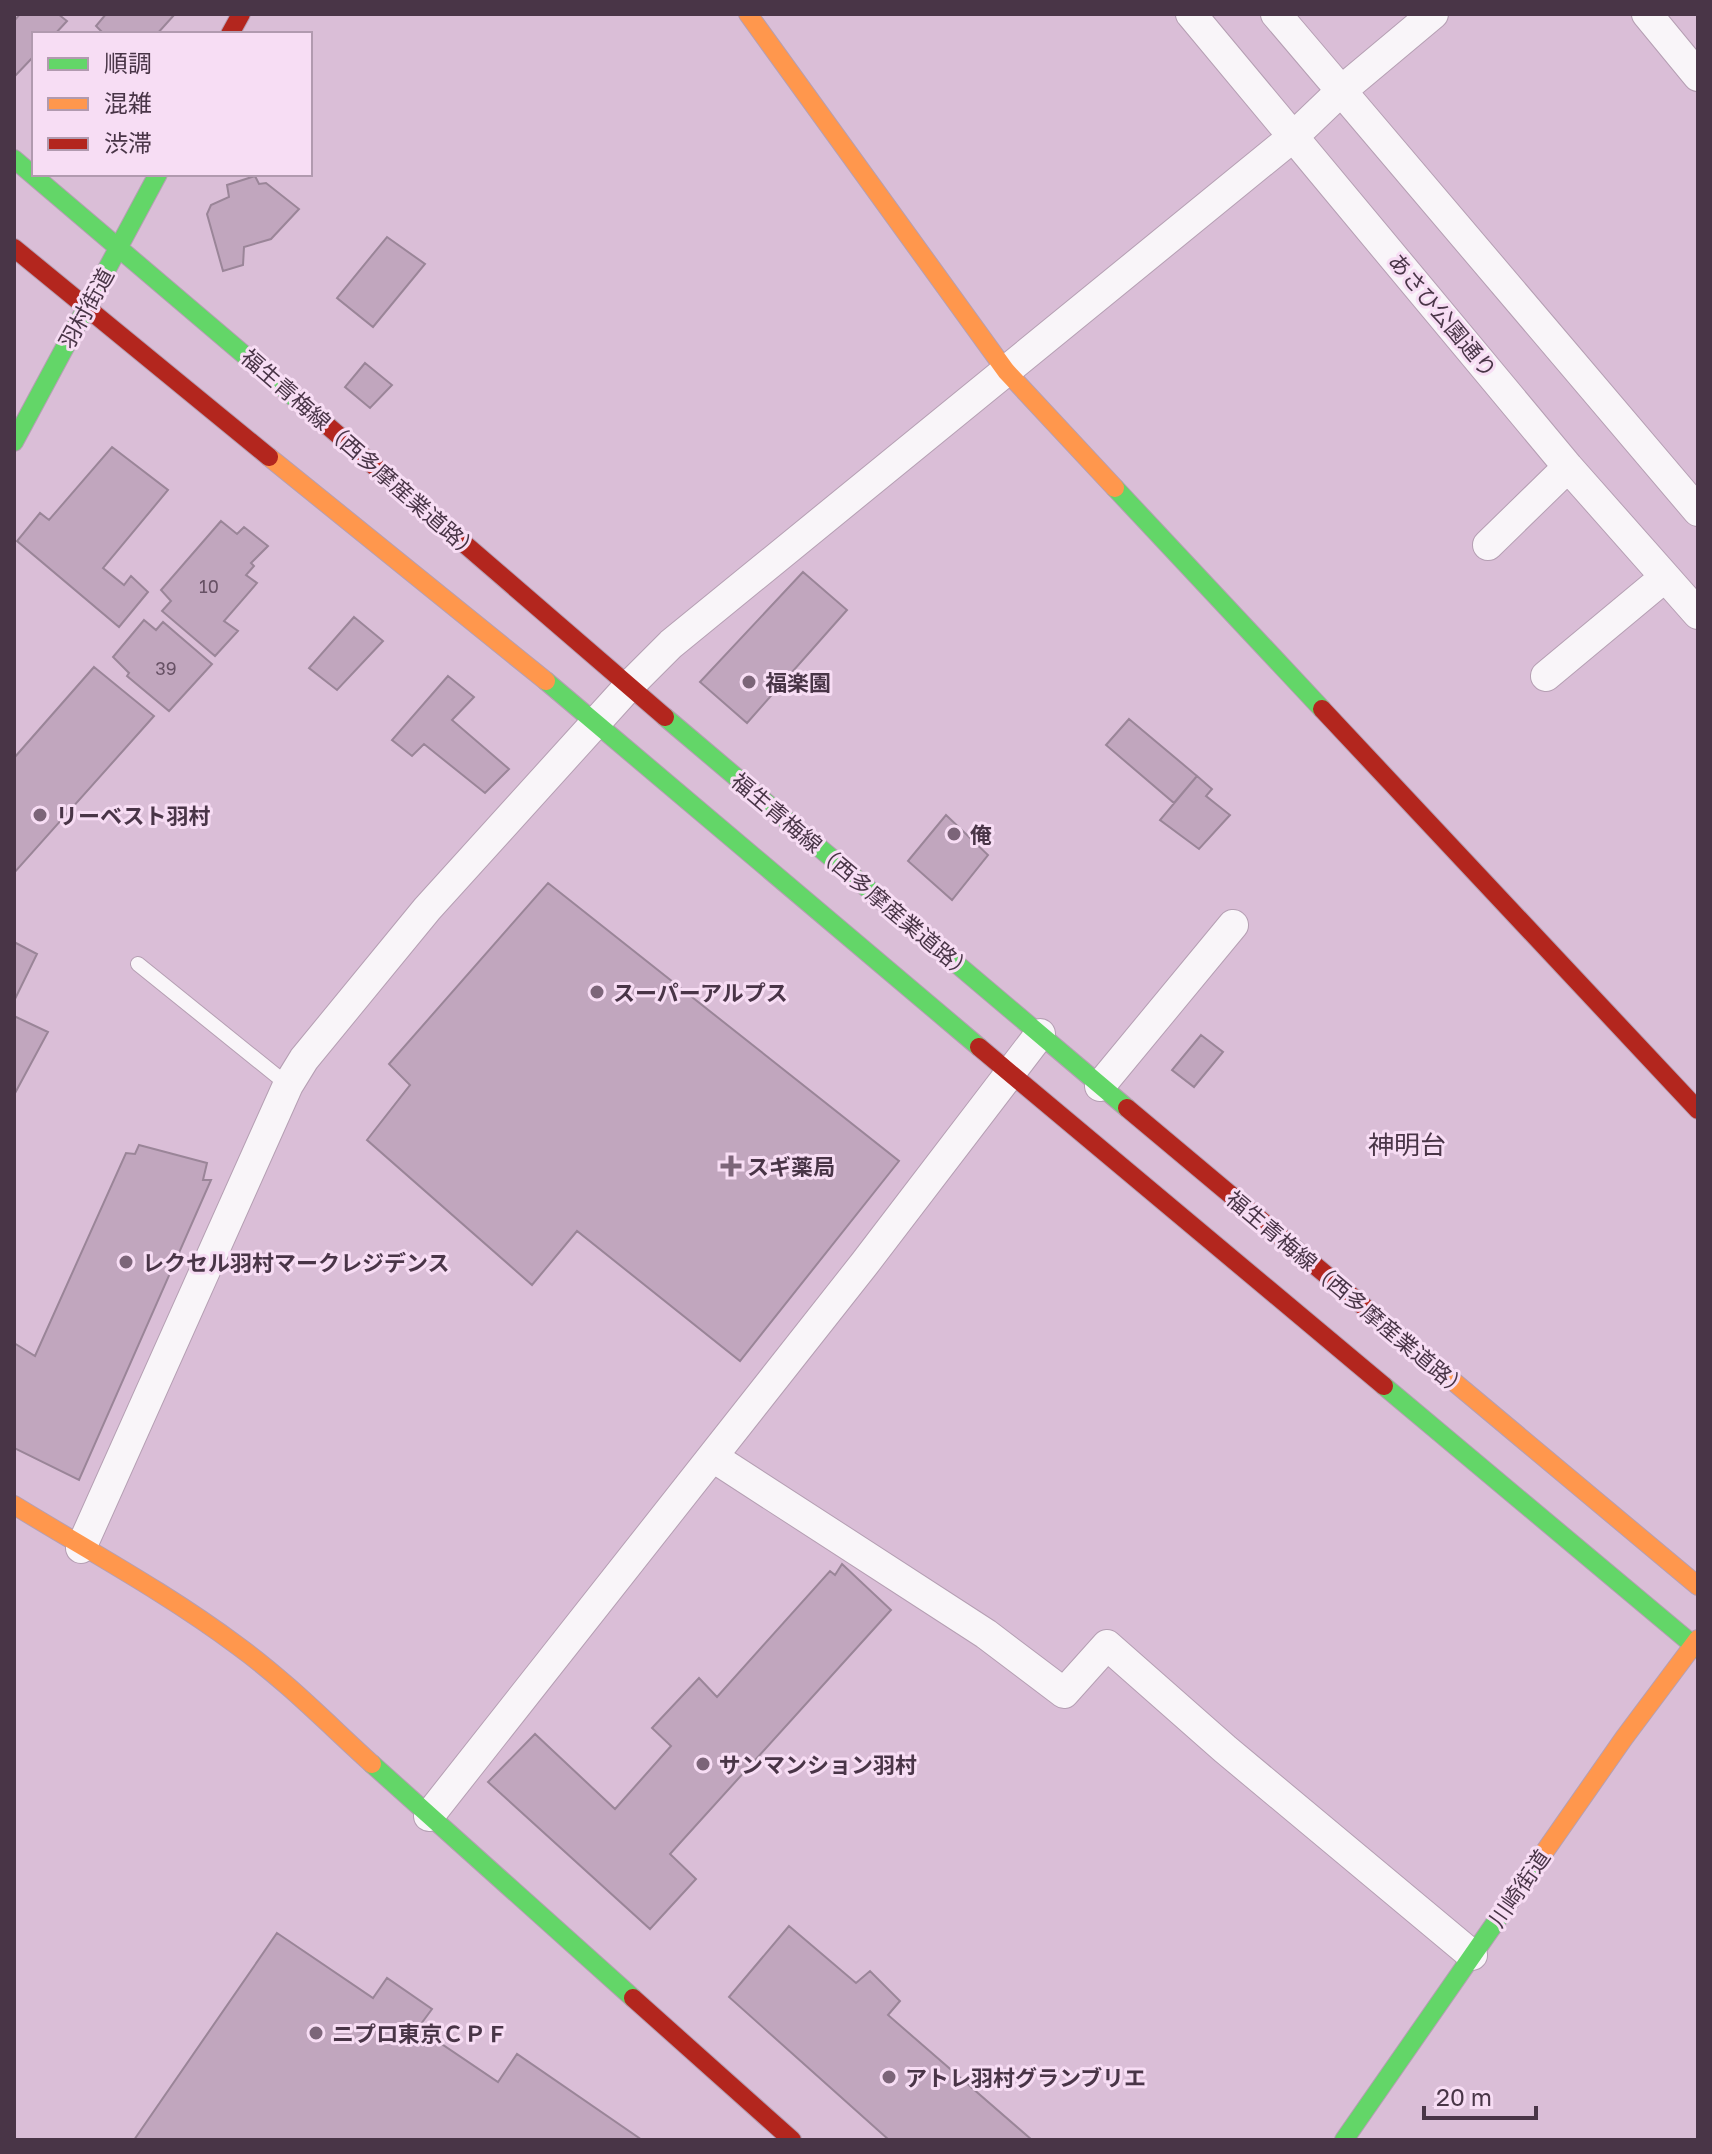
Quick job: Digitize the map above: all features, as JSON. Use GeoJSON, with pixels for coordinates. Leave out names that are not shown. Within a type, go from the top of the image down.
{"type":"FeatureCollection","features":[{"type":"Feature","properties":{"kind":"main road"},"geometry":{"type":"LineString","coordinates":[[231,32],[241,14]]}},
{"type":"Feature","properties":{"kind":"main road"},"geometry":{"type":"LineString","coordinates":[[748,14],[1006,371],[1698,1110]]}},
{"type":"Feature","properties":{"kind":"main road","name":"福生青梅線（西多摩産業道路）"},"geometry":{"type":"LineString","coordinates":[[14,159],[32,174]]}},
{"type":"Feature","properties":{"kind":"main road","name":"福生青梅線（西多摩産業道路）"},"geometry":{"type":"LineString","coordinates":[[35,176],[1100,1086],[1698,1586]]}},
{"type":"Feature","properties":{"kind":"main road","name":"羽村街道"},"geometry":{"type":"LineString","coordinates":[[14,442],[157,176]]}},
{"type":"Feature","properties":{"kind":"main road"},"geometry":{"type":"LineString","coordinates":[[14,248],[596,722],[1010,1073],[1696,1645]]}},
{"type":"Feature","properties":{"kind":"main road"},"geometry":{"type":"LineString","coordinates":[[14,1505],[81,1548],[161,1593],[241,1646],[792,2140]]}},
{"type":"Feature","properties":{"kind":"main road","name":"川崎街道"},"geometry":{"type":"LineString","coordinates":[[1344,2140],[1624,1738],[1696,1645]]}},
{"type":"Feature","properties":{"kind":"street","name":"あさひ公園通り"},"geometry":{"type":"LineString","coordinates":[[1191,14],[1568,467],[1686,594]]}},
{"type":"Feature","properties":{"kind":"street"},"geometry":{"type":"LineString","coordinates":[[1276,14],[1698,511]]}},
{"type":"Feature","properties":{"kind":"street"},"geometry":{"type":"LineString","coordinates":[[81,1548],[288,1085],[304,1059],[427,909],[629,686],[671,644],[1294,136],[1341,91],[1433,14]]}},
{"type":"Feature","properties":{"kind":"street"},"geometry":{"type":"LineString","coordinates":[[1647,14],[1698,76]]}},
{"type":"Feature","properties":{"kind":"street"},"geometry":{"type":"LineString","coordinates":[[1488,545],[1568,467]]}},
{"type":"Feature","properties":{"kind":"street"},"geometry":{"type":"LineString","coordinates":[[1546,676],[1686,594]]}},
{"type":"Feature","properties":{"kind":"street"},"geometry":{"type":"LineString","coordinates":[[1100,1086],[1233,925]]}},
{"type":"Feature","properties":{"kind":"street"},"geometry":{"type":"LineString","coordinates":[[429,1816],[865,1263],[1040,1034]]}},
{"type":"Feature","properties":{"kind":"street"},"geometry":{"type":"LineString","coordinates":[[713,1457],[986,1634],[1064,1693],[1107,1645],[1225,1749],[1472,1955]]}},
{"type":"Feature","properties":{"kind":"lane"},"geometry":{"type":"LineString","coordinates":[[138,964],[288,1085]]}},
{"type":"Feature","properties":{"kind":"building"},"geometry":{"type":"Polygon","coordinates":[[[20,14],[58,14],[67,21],[57,32],[32,32],[32,58],[14,77],[14,21],[20,14]]]}},
{"type":"Feature","properties":{"kind":"building"},"geometry":{"type":"Polygon","coordinates":[[[106,14],[175,14],[159,32],[102,32],[96,26],[106,14]]]}},
{"type":"Feature","properties":{"kind":"building"},"geometry":{"type":"Polygon","coordinates":[[[255,176],[259,184],[266,183],[299,209],[271,239],[244,247],[243,265],[223,271],[207,214],[211,205],[229,197],[227,185],[255,176]]]}},
{"type":"Feature","properties":{"kind":"building"},"geometry":{"type":"Polygon","coordinates":[[[387,237],[425,264],[373,327],[337,298],[387,237]]]}},
{"type":"Feature","properties":{"kind":"building"},"geometry":{"type":"Polygon","coordinates":[[[365,363],[392,385],[370,408],[345,387],[365,363]]]}},
{"type":"Feature","properties":{"kind":"building"},"geometry":{"type":"Polygon","coordinates":[[[112,447],[168,490],[103,568],[124,585],[131,576],[148,592],[119,627],[17,541],[40,513],[49,520],[112,447]]]}},
{"type":"Feature","properties":{"kind":"building"},"geometry":{"type":"Polygon","coordinates":[[[221,521],[237,534],[244,527],[268,546],[251,563],[254,566],[246,575],[257,583],[224,621],[238,631],[215,656],[162,611],[171,601],[161,590],[221,521]]]}},
{"type":"Feature","properties":{"kind":"building"},"geometry":{"type":"Polygon","coordinates":[[[803,572],[847,610],[747,723],[700,682],[803,572]]]}},
{"type":"Feature","properties":{"kind":"building"},"geometry":{"type":"Polygon","coordinates":[[[354,617],[383,641],[337,690],[309,668],[354,617]]]}},
{"type":"Feature","properties":{"kind":"building"},"geometry":{"type":"Polygon","coordinates":[[[144,620],[156,630],[163,622],[212,664],[169,711],[127,676],[129,673],[113,657],[144,620]]]}},
{"type":"Feature","properties":{"kind":"building","name":"リーベスト羽村"},"geometry":{"type":"Polygon","coordinates":[[[94,667],[154,716],[14,873],[14,758],[94,667]]]}},
{"type":"Feature","properties":{"kind":"building"},"geometry":{"type":"Polygon","coordinates":[[[448,676],[474,697],[452,720],[509,769],[485,793],[424,744],[412,756],[392,740],[448,676]]]}},
{"type":"Feature","properties":{"kind":"building"},"geometry":{"type":"Polygon","coordinates":[[[1129,719],[1197,776],[1174,803],[1106,745],[1129,719]]]}},
{"type":"Feature","properties":{"kind":"building"},"geometry":{"type":"Polygon","coordinates":[[[1197,776],[1212,789],[1206,796],[1230,815],[1199,849],[1160,820],[1197,776]]]}},
{"type":"Feature","properties":{"kind":"building"},"geometry":{"type":"Polygon","coordinates":[[[946,815],[988,855],[952,900],[908,861],[946,815]]]}},
{"type":"Feature","properties":{"kind":"building"},"geometry":{"type":"Polygon","coordinates":[[[548,883],[899,1161],[740,1361],[577,1231],[532,1285],[367,1140],[410,1085],[389,1064],[548,883]]]}},
{"type":"Feature","properties":{"kind":"building"},"geometry":{"type":"Polygon","coordinates":[[[14,942],[37,954],[14,1001],[14,942]]]}},
{"type":"Feature","properties":{"kind":"building"},"geometry":{"type":"Polygon","coordinates":[[[14,1016],[48,1032],[14,1095],[14,1016]]]}},
{"type":"Feature","properties":{"kind":"building"},"geometry":{"type":"Polygon","coordinates":[[[1201,1035],[1223,1052],[1194,1087],[1172,1070],[1201,1035]]]}},
{"type":"Feature","properties":{"kind":"building","name":"レクセル羽村マークレジデンス"},"geometry":{"type":"Polygon","coordinates":[[[139,1145],[207,1163],[203,1180],[211,1180],[79,1480],[14,1448],[14,1343],[35,1356],[126,1153],[135,1154],[139,1145]]]}},
{"type":"Feature","properties":{"kind":"building","name":"サンマンション羽村"},"geometry":{"type":"Polygon","coordinates":[[[842,1564],[891,1610],[670,1854],[696,1879],[650,1929],[488,1782],[535,1734],[615,1809],[671,1746],[652,1728],[699,1678],[717,1697],[830,1571],[835,1575],[842,1564]]]}},
{"type":"Feature","properties":{"kind":"building","name":"アトレ羽村グランブリエ"},"geometry":{"type":"Polygon","coordinates":[[[789,1926],[856,1983],[870,1971],[900,2001],[888,2015],[1032,2140],[889,2140],[729,1997],[789,1926]]]}},
{"type":"Feature","properties":{"kind":"building","name":"ニプロ東京ＣＰＦ"},"geometry":{"type":"Polygon","coordinates":[[[277,1933],[373,1998],[387,1978],[432,2009],[418,2028],[498,2082],[517,2054],[642,2140],[134,2140],[277,1933]]]}},
{"type":"Feature","properties":{"kind":"traffic: fast"},"geometry":{"type":"LineString","coordinates":[[14,159],[32,174]]}},
{"type":"Feature","properties":{"kind":"traffic: fast"},"geometry":{"type":"LineString","coordinates":[[34,176],[329,427]]}},
{"type":"Feature","properties":{"kind":"traffic: fast"},"geometry":{"type":"LineString","coordinates":[[14,442],[157,176]]}},
{"type":"Feature","properties":{"kind":"traffic: fast"},"geometry":{"type":"LineString","coordinates":[[1115,488],[1322,709]]}},
{"type":"Feature","properties":{"kind":"traffic: fast"},"geometry":{"type":"LineString","coordinates":[[546,681],[979,1047]]}},
{"type":"Feature","properties":{"kind":"traffic: fast"},"geometry":{"type":"LineString","coordinates":[[665,717],[1127,1108]]}},
{"type":"Feature","properties":{"kind":"traffic: fast"},"geometry":{"type":"LineString","coordinates":[[1384,1386],[1698,1649]]}},
{"type":"Feature","properties":{"kind":"traffic: fast"},"geometry":{"type":"LineString","coordinates":[[372,1764],[633,1998]]}},
{"type":"Feature","properties":{"kind":"traffic: fast"},"geometry":{"type":"LineString","coordinates":[[1344,2140],[1543,1854]]}},
{"type":"Feature","properties":{"kind":"traffic: slow"},"geometry":{"type":"LineString","coordinates":[[748,14],[1006,371],[1115,488]]}},
{"type":"Feature","properties":{"kind":"traffic: slow"},"geometry":{"type":"LineString","coordinates":[[269,457],[546,681]]}},
{"type":"Feature","properties":{"kind":"traffic: slow"},"geometry":{"type":"LineString","coordinates":[[1386,1325],[1698,1586]]}},
{"type":"Feature","properties":{"kind":"traffic: slow"},"geometry":{"type":"LineString","coordinates":[[14,1505],[156,1590],[256,1659],[372,1764]]}},
{"type":"Feature","properties":{"kind":"traffic: slow"},"geometry":{"type":"LineString","coordinates":[[1543,1854],[1698,1639]]}},
{"type":"Feature","properties":{"kind":"traffic: jam"},"geometry":{"type":"LineString","coordinates":[[231,32],[241,14]]}},
{"type":"Feature","properties":{"kind":"traffic: jam"},"geometry":{"type":"LineString","coordinates":[[14,248],[269,457]]}},
{"type":"Feature","properties":{"kind":"traffic: jam"},"geometry":{"type":"LineString","coordinates":[[329,427],[665,717]]}},
{"type":"Feature","properties":{"kind":"traffic: jam"},"geometry":{"type":"LineString","coordinates":[[1322,709],[1698,1110]]}},
{"type":"Feature","properties":{"kind":"traffic: jam"},"geometry":{"type":"LineString","coordinates":[[979,1047],[1384,1386]]}},
{"type":"Feature","properties":{"kind":"traffic: jam"},"geometry":{"type":"LineString","coordinates":[[1127,1108],[1386,1325]]}},
{"type":"Feature","properties":{"kind":"traffic: jam"},"geometry":{"type":"LineString","coordinates":[[633,1998],[792,2140]]}},
{"type":"Feature","properties":{"kind":"place","name":"福楽園"},"geometry":{"type":"Point","coordinates":[749,682]}},
{"type":"Feature","properties":{"kind":"place","name":"リーベスト羽村"},"geometry":{"type":"Point","coordinates":[40,815]}},
{"type":"Feature","properties":{"kind":"place","name":"俺"},"geometry":{"type":"Point","coordinates":[954,834]}},
{"type":"Feature","properties":{"kind":"place","name":"スーパーアルプス"},"geometry":{"type":"Point","coordinates":[597,992]}},
{"type":"Feature","properties":{"kind":"place","name":"スギ薬局"},"geometry":{"type":"Point","coordinates":[731,1166]}},
{"type":"Feature","properties":{"kind":"place","name":"レクセル羽村マークレジデンス"},"geometry":{"type":"Point","coordinates":[126,1262]}},
{"type":"Feature","properties":{"kind":"place","name":"サンマンション羽村"},"geometry":{"type":"Point","coordinates":[703,1764]}},
{"type":"Feature","properties":{"kind":"place","name":"ニプロ東京ＣＰＦ"},"geometry":{"type":"Point","coordinates":[316,2033]}},
{"type":"Feature","properties":{"kind":"place","name":"アトレ羽村グランブリエ"},"geometry":{"type":"Point","coordinates":[889,2077]}},
{"type":"Feature","properties":{"kind":"district","name":"神明台"},"geometry":{"type":"Point","coordinates":[1407,1144]}}]}
